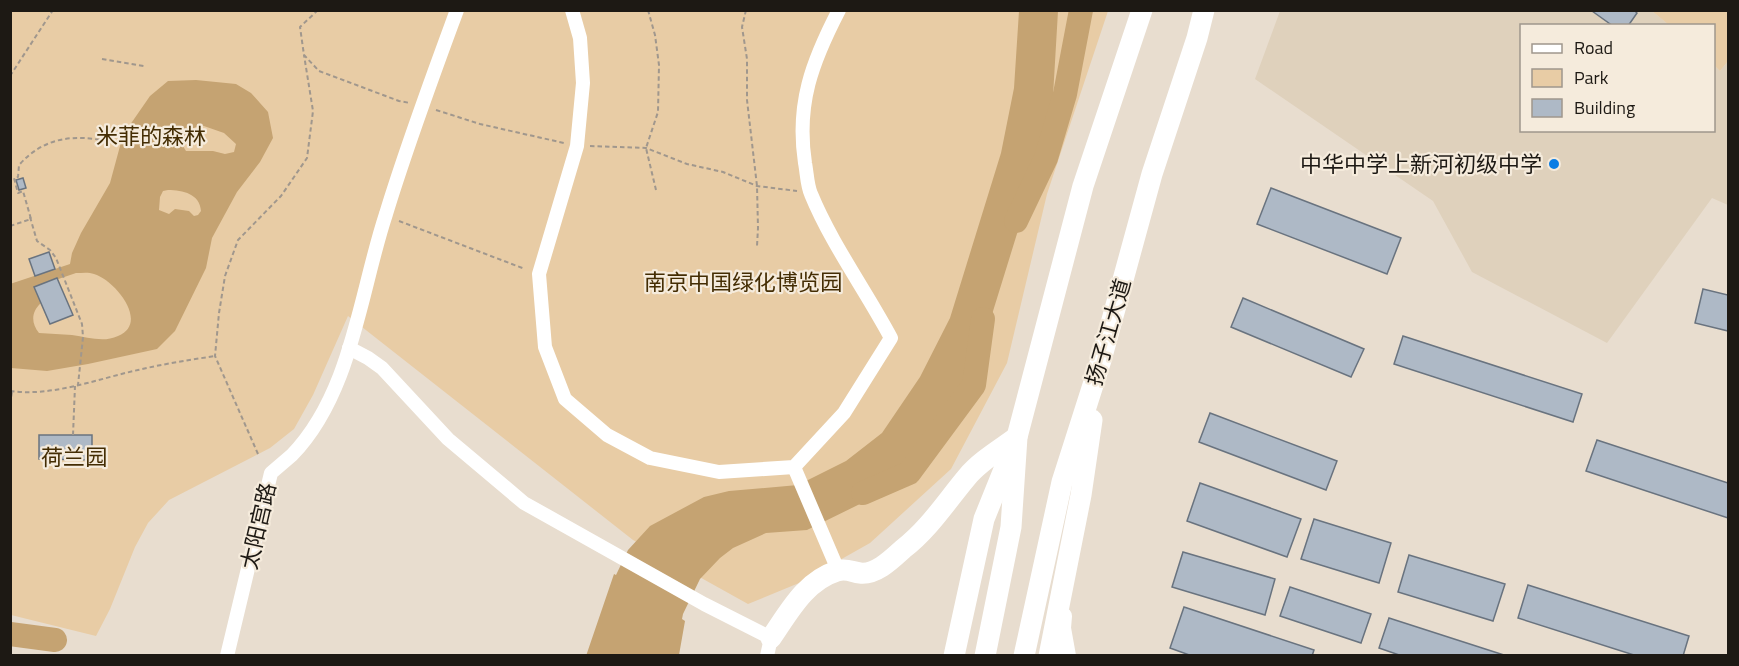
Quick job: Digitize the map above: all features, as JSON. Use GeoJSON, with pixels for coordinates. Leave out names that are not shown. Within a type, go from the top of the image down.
{"type":"FeatureCollection","features":[{"type":"Feature","properties":{"kind":"highway"},"geometry":{"type":"LineString","coordinates":[[954,656],[984,519],[1017,437],[1083,186],[1142,10]]}},
{"type":"Feature","properties":{"kind":"highway","name":"扬子江大道"},"geometry":{"type":"LineString","coordinates":[[1024,656],[1062,482],[1101,360],[1152,174],[1197,38],[1203,10]]}},
{"type":"Feature","properties":{"kind":"highway"},"geometry":{"type":"LineString","coordinates":[[1197,38],[1212,10]]}},
{"type":"Feature","properties":{"kind":"highway"},"geometry":{"type":"LineString","coordinates":[[1049,656],[1081,495],[1101,360]]}},
{"type":"Feature","properties":{"kind":"highway"},"geometry":{"type":"LineString","coordinates":[[769,647],[804,591],[815,582],[838,570],[861,573],[878,568],[906,548],[935,519],[968,475],[1017,437]]}},
{"type":"Feature","properties":{"kind":"highway"},"geometry":{"type":"LineString","coordinates":[[985,656],[1011,527],[1017,437]]}},
{"type":"Feature","properties":{"kind":"main road"},"geometry":{"type":"LineString","coordinates":[[1067,656],[1062,628],[1069,552]]}},
{"type":"Feature","properties":{"kind":"street","name":"太阳宫路"},"geometry":{"type":"LineString","coordinates":[[227,656],[271,473],[291,455],[311,429],[329,399],[349,348],[385,215],[456,10]]}},
{"type":"Feature","properties":{"kind":"street"},"geometry":{"type":"LineString","coordinates":[[572,10],[580,38],[583,83],[577,146],[539,274],[546,347],[565,399],[607,435],[650,458],[719,472],[794,467],[844,413],[891,338],[842,254],[810,193],[801,140],[805,95],[822,43],[839,10]]}},
{"type":"Feature","properties":{"kind":"street"},"geometry":{"type":"LineString","coordinates":[[349,348],[382,368],[448,439],[525,504],[704,604],[769,647]]}},
{"type":"Feature","properties":{"kind":"street"},"geometry":{"type":"LineString","coordinates":[[794,467],[838,570]]}},
{"type":"Feature","properties":{"kind":"path"},"geometry":{"type":"LineString","coordinates":[[10,76],[53,10]]}},
{"type":"Feature","properties":{"kind":"path"},"geometry":{"type":"LineString","coordinates":[[258,454],[215,356],[225,276],[238,240],[281,196],[307,158],[313,111],[300,27],[318,10]]}},
{"type":"Feature","properties":{"kind":"path"},"geometry":{"type":"LineString","coordinates":[[648,10],[655,35],[659,65],[658,112],[646,148],[656,190]]}},
{"type":"Feature","properties":{"kind":"path"},"geometry":{"type":"LineString","coordinates":[[746,10],[742,27],[747,58],[747,100],[758,186],[756,246]]}},
{"type":"Feature","properties":{"kind":"path"},"geometry":{"type":"LineString","coordinates":[[304,55],[319,71],[399,102],[423,105],[480,124],[577,146],[646,148],[687,164],[723,172],[758,186],[810,193]]}},
{"type":"Feature","properties":{"kind":"path"},"geometry":{"type":"LineString","coordinates":[[102,60],[144,66]]}},
{"type":"Feature","properties":{"kind":"path"},"geometry":{"type":"LineString","coordinates":[[73,435],[76,385],[83,337],[82,324],[59,267],[50,250],[38,240],[23,191],[18,193],[14,178],[18,177],[19,165],[38,148],[68,138],[85,137],[111,142]]}},
{"type":"Feature","properties":{"kind":"path"},"geometry":{"type":"LineString","coordinates":[[385,215],[539,274]]}},
{"type":"Feature","properties":{"kind":"path"},"geometry":{"type":"LineString","coordinates":[[10,226],[30,217]]}},
{"type":"Feature","properties":{"kind":"path"},"geometry":{"type":"LineString","coordinates":[[10,404],[11,391],[39,392],[140,369],[215,356]]}},
{"type":"Feature","properties":{"kind":"shaded area"},"geometry":{"type":"Polygon","coordinates":[[[1019,11],[1058,11],[1053,96],[1038,166],[985,337],[953,402],[905,469],[864,502],[807,530],[766,533],[733,548],[720,558],[700,579],[683,614],[682,619],[685,621],[679,655],[586,656],[614,574],[616,575],[628,550],[650,526],[704,497],[729,491],[798,485],[846,461],[882,433],[920,377],[950,318],[1001,153],[1014,88],[1019,11]]]}},
{"type":"Feature","properties":{"kind":"shaded area","name":"中华中学上新河初级中学"},"geometry":{"type":"Polygon","coordinates":[[[1280,11],[1652,11],[1668,24],[1520,24],[1520,132],[1715,132],[1715,66],[1720,71],[1728,61],[1728,205],[1712,198],[1607,343],[1472,272],[1433,201],[1255,79],[1280,11]]]}},
{"type":"Feature","properties":{"kind":"shaded area"},"geometry":{"type":"Polygon","coordinates":[[[196,80],[236,84],[251,93],[268,112],[273,138],[260,162],[237,192],[212,238],[206,268],[175,331],[157,349],[47,371],[11,368],[10,284],[70,264],[81,233],[110,183],[123,135],[150,96],[168,81],[196,80]],[[201,125],[191,130],[181,143],[186,151],[213,151],[225,154],[234,152],[236,144],[224,133],[201,125]],[[174,190],[163,191],[159,210],[169,214],[175,209],[189,211],[194,216],[201,211],[198,201],[190,194],[174,190]],[[76,273],[35,287],[41,303],[35,310],[33,318],[39,333],[107,339],[127,330],[131,322],[126,302],[111,284],[94,274],[76,273]]]}},
{"type":"Feature","properties":{"kind":"green space","name":"南京中国绿化博览园"},"geometry":{"type":"Polygon","coordinates":[[[11,11],[1108,11],[1047,194],[1007,363],[951,469],[870,543],[799,583],[748,604],[633,540],[348,316],[313,395],[294,429],[270,448],[169,500],[148,523],[96,636],[11,615],[11,11]]]}},
{"type":"Feature","properties":{"kind":"green space"},"geometry":{"type":"Polygon","coordinates":[[[1652,11],[1728,11],[1728,61],[1720,71],[1715,66],[1715,24],[1668,24],[1652,11]]]}},
{"type":"Feature","properties":{"kind":"building"},"geometry":{"type":"Polygon","coordinates":[[[1634,10],[1637,13],[1629,24],[1610,24],[1592,11],[1634,10]]]}},
{"type":"Feature","properties":{"kind":"building"},"geometry":{"type":"Polygon","coordinates":[[[23,178],[26,188],[19,190],[16,180],[23,178]]]}},
{"type":"Feature","properties":{"kind":"building"},"geometry":{"type":"Polygon","coordinates":[[[1271,188],[1401,238],[1387,274],[1257,224],[1271,188]]]}},
{"type":"Feature","properties":{"kind":"building"},"geometry":{"type":"Polygon","coordinates":[[[49,252],[55,269],[35,276],[29,259],[49,252]]]}},
{"type":"Feature","properties":{"kind":"building"},"geometry":{"type":"Polygon","coordinates":[[[57,278],[73,315],[50,324],[34,287],[57,278]]]}},
{"type":"Feature","properties":{"kind":"building"},"geometry":{"type":"Polygon","coordinates":[[[1703,289],[1728,295],[1728,331],[1695,323],[1703,289]]]}},
{"type":"Feature","properties":{"kind":"building"},"geometry":{"type":"Polygon","coordinates":[[[1243,298],[1364,349],[1351,377],[1231,327],[1243,298]]]}},
{"type":"Feature","properties":{"kind":"building"},"geometry":{"type":"Polygon","coordinates":[[[1403,336],[1582,394],[1573,422],[1394,364],[1403,336]]]}},
{"type":"Feature","properties":{"kind":"building"},"geometry":{"type":"Polygon","coordinates":[[[1210,413],[1337,461],[1326,490],[1199,442],[1210,413]]]}},
{"type":"Feature","properties":{"kind":"building"},"geometry":{"type":"Polygon","coordinates":[[[39,435],[92,435],[92,460],[39,459],[39,435]]]}},
{"type":"Feature","properties":{"kind":"building"},"geometry":{"type":"Polygon","coordinates":[[[1597,440],[1728,483],[1728,518],[1586,471],[1597,440]]]}},
{"type":"Feature","properties":{"kind":"building"},"geometry":{"type":"Polygon","coordinates":[[[1200,483],[1301,519],[1287,557],[1187,521],[1200,483]]]}},
{"type":"Feature","properties":{"kind":"building"},"geometry":{"type":"Polygon","coordinates":[[[1314,519],[1391,543],[1379,583],[1301,559],[1314,519]]]}},
{"type":"Feature","properties":{"kind":"building"},"geometry":{"type":"Polygon","coordinates":[[[1183,552],[1275,579],[1265,615],[1172,587],[1183,552]]]}},
{"type":"Feature","properties":{"kind":"building"},"geometry":{"type":"Polygon","coordinates":[[[1409,555],[1505,584],[1493,621],[1398,592],[1409,555]]]}},
{"type":"Feature","properties":{"kind":"building"},"geometry":{"type":"Polygon","coordinates":[[[1528,585],[1689,636],[1683,656],[1637,656],[1518,618],[1528,585]]]}},
{"type":"Feature","properties":{"kind":"building"},"geometry":{"type":"Polygon","coordinates":[[[1290,587],[1371,614],[1361,643],[1280,616],[1290,587]]]}},
{"type":"Feature","properties":{"kind":"building"},"geometry":{"type":"Polygon","coordinates":[[[1184,607],[1314,650],[1312,656],[1192,656],[1170,648],[1184,607]]]}},
{"type":"Feature","properties":{"kind":"building"},"geometry":{"type":"Polygon","coordinates":[[[1389,618],[1507,656],[1402,656],[1379,648],[1389,618]]]}},
{"type":"Feature","properties":{"kind":"waterway"},"geometry":{"type":"LineString","coordinates":[[1016,221],[1046,158],[1065,94],[1081,10]]}},
{"type":"Feature","properties":{"kind":"waterway"},"geometry":{"type":"LineString","coordinates":[[863,493],[909,473],[974,385],[983,319]]}},
{"type":"Feature","properties":{"kind":"waterway"},"geometry":{"type":"LineString","coordinates":[[10,634],[55,640]]}},
{"type":"Feature","properties":{"kind":"place","name":"中华中学上新河初级中学"},"geometry":{"type":"Point","coordinates":[1554,164]}},
{"type":"Feature","properties":{"kind":"park label","name":"米菲的森林"},"geometry":{"type":"Point","coordinates":[151,136]}},
{"type":"Feature","properties":{"kind":"park label","name":"荷兰园"},"geometry":{"type":"Point","coordinates":[74,457]}}]}
